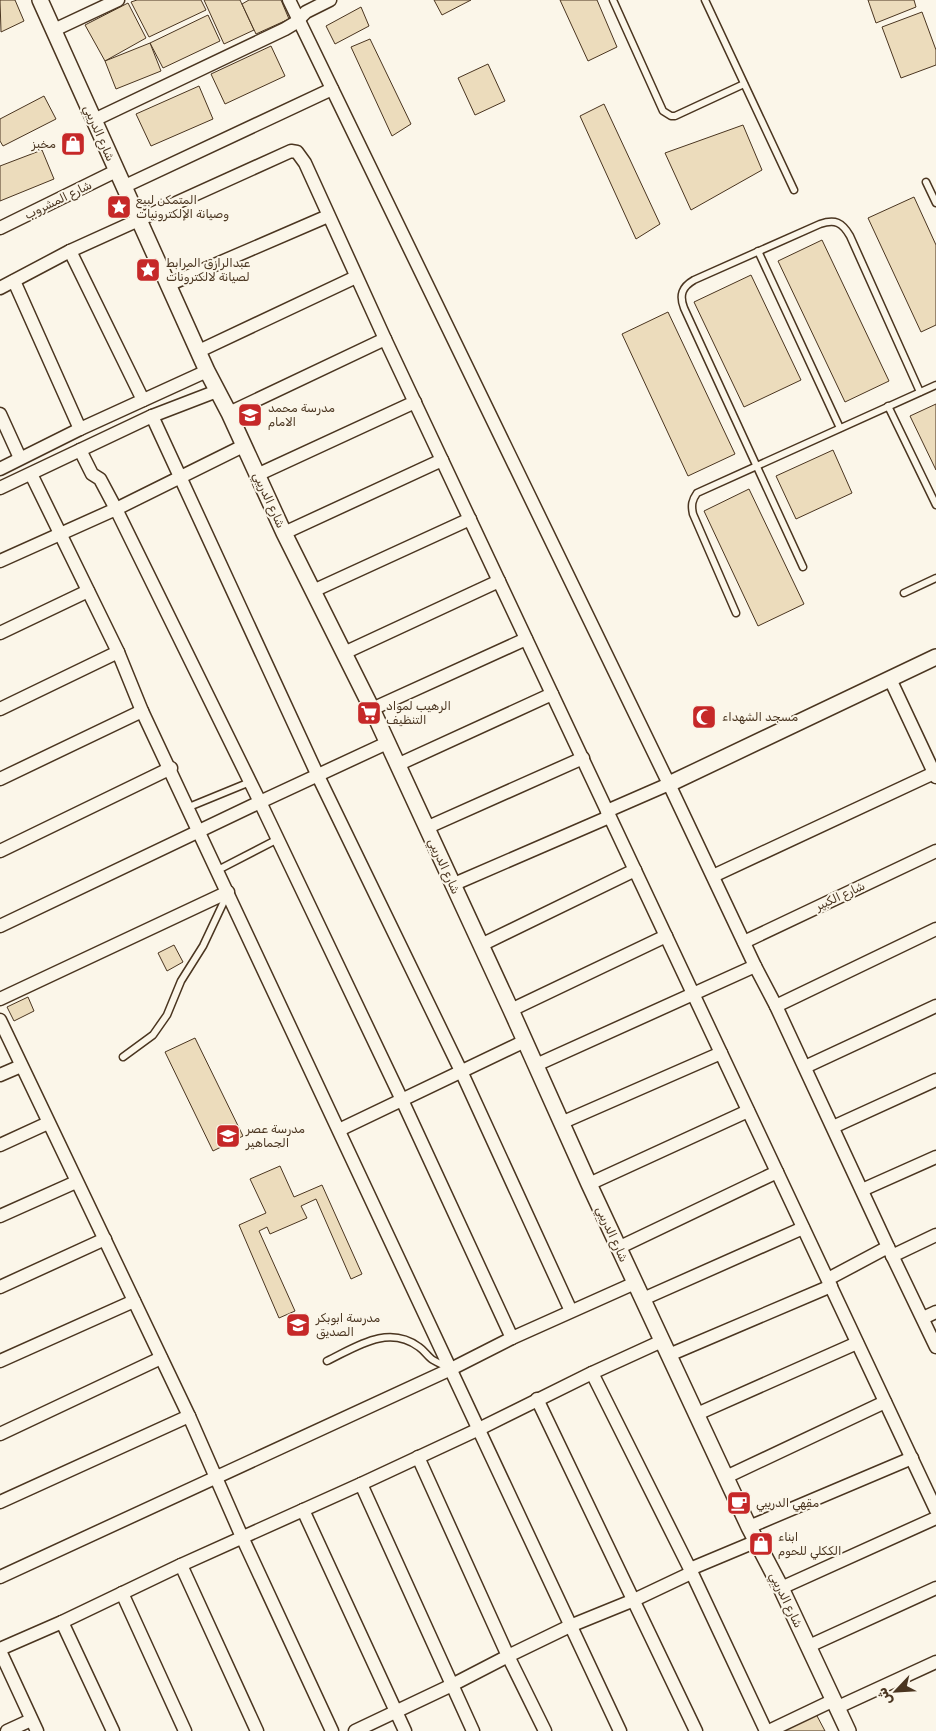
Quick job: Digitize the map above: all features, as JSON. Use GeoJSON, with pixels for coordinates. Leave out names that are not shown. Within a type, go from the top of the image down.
{"type":"FeatureCollection","features":[{"type":"Feature","properties":{"kind":"street","name":"شارع الدريبي"},"geometry":{"type":"LineString","coordinates":[[40,0],[207,371],[229,413],[284,533],[372,709],[525,1040],[618,1248],[749,1527],[781,1588],[848,1731]]}},
{"type":"Feature","properties":{"kind":"street"},"geometry":{"type":"LineString","coordinates":[[54,30],[118,0]]}},
{"type":"Feature","properties":{"kind":"street"},"geometry":{"type":"LineString","coordinates":[[289,0],[776,1006],[890,1252],[936,1346]]}},
{"type":"Feature","properties":{"kind":"street"},"geometry":{"type":"LineString","coordinates":[[94,120],[285,29],[312,9],[330,0]]}},
{"type":"Feature","properties":{"kind":"street"},"geometry":{"type":"LineString","coordinates":[[123,188],[332,89]]}},
{"type":"Feature","properties":{"kind":"street"},"geometry":{"type":"LineString","coordinates":[[0,288],[70,251],[291,152],[297,152],[305,163],[385,340],[936,1510]]}},
{"type":"Feature","properties":{"kind":"street","name":"شارع المشروب"},"geometry":{"type":"LineString","coordinates":[[0,228],[116,171]]}},
{"type":"Feature","properties":{"kind":"street"},"geometry":{"type":"LineString","coordinates":[[168,285],[328,216]]}},
{"type":"Feature","properties":{"kind":"street"},"geometry":{"type":"LineString","coordinates":[[70,251],[143,400]]}},
{"type":"Feature","properties":{"kind":"street"},"geometry":{"type":"LineString","coordinates":[[199,351],[356,277]]}},
{"type":"Feature","properties":{"kind":"street"},"geometry":{"type":"LineString","coordinates":[[14,281],[80,429]]}},
{"type":"Feature","properties":{"kind":"street"},"geometry":{"type":"LineString","coordinates":[[229,413],[385,340]]}},
{"type":"Feature","properties":{"kind":"street"},"geometry":{"type":"LineString","coordinates":[[0,469],[80,429],[207,371]]}},
{"type":"Feature","properties":{"kind":"street"},"geometry":{"type":"LineString","coordinates":[[0,488],[152,416],[217,391]]}},
{"type":"Feature","properties":{"kind":"street"},"geometry":{"type":"LineString","coordinates":[[257,475],[415,402]]}},
{"type":"Feature","properties":{"kind":"street"},"geometry":{"type":"LineString","coordinates":[[152,416],[318,776],[461,1071],[571,1311]]}},
{"type":"Feature","properties":{"kind":"street"},"geometry":{"type":"LineString","coordinates":[[1,419],[20,458]]}},
{"type":"Feature","properties":{"kind":"street"},"geometry":{"type":"LineString","coordinates":[[0,561],[60,532],[116,509],[243,446]]}},
{"type":"Feature","properties":{"kind":"street"},"geometry":{"type":"LineString","coordinates":[[80,450],[92,474],[98,476],[116,509],[260,802],[276,840],[402,1100],[512,1338]]}},
{"type":"Feature","properties":{"kind":"street"},"geometry":{"type":"LineString","coordinates":[[284,533],[442,460]]}},
{"type":"Feature","properties":{"kind":"street"},"geometry":{"type":"LineString","coordinates":[[31,474],[118,652],[142,711],[189,807],[620,1731]]}},
{"type":"Feature","properties":{"kind":"street"},"geometry":{"type":"LineString","coordinates":[[313,591],[470,519]]}},
{"type":"Feature","properties":{"kind":"street"},"geometry":{"type":"LineString","coordinates":[[344,653],[500,581]]}},
{"type":"Feature","properties":{"kind":"street"},"geometry":{"type":"LineString","coordinates":[[0,633],[88,591]]}},
{"type":"Feature","properties":{"kind":"street"},"geometry":{"type":"LineString","coordinates":[[372,709],[526,639]]}},
{"type":"Feature","properties":{"kind":"street"},"geometry":{"type":"LineString","coordinates":[[0,708],[118,652]]}},
{"type":"Feature","properties":{"kind":"street"},"geometry":{"type":"LineString","coordinates":[[452,885],[608,814],[936,657]]}},
{"type":"Feature","properties":{"kind":"street"},"geometry":{"type":"LineString","coordinates":[[713,876],[935,775],[890,679]]}},
{"type":"Feature","properties":{"kind":"street"},"geometry":{"type":"LineString","coordinates":[[397,765],[552,694]]}},
{"type":"Feature","properties":{"kind":"street"},"geometry":{"type":"LineString","coordinates":[[0,779],[142,711]]}},
{"type":"Feature","properties":{"kind":"street"},"geometry":{"type":"LineString","coordinates":[[0,926],[260,802],[387,744]]}},
{"type":"Feature","properties":{"kind":"street"},"geometry":{"type":"LineString","coordinates":[[426,828],[583,758]]}},
{"type":"Feature","properties":{"kind":"street"},"geometry":{"type":"LineString","coordinates":[[0,851],[170,768]]}},
{"type":"Feature","properties":{"kind":"street","name":"شارع الكبير"},"geometry":{"type":"LineString","coordinates":[[744,942],[936,851]]}},
{"type":"Feature","properties":{"kind":"street"},"geometry":{"type":"LineString","coordinates":[[481,945],[635,870]]}},
{"type":"Feature","properties":{"kind":"street"},"geometry":{"type":"LineString","coordinates":[[0,999],[228,892]]}},
{"type":"Feature","properties":{"kind":"street"},"geometry":{"type":"LineString","coordinates":[[776,1006],[936,929]]}},
{"type":"Feature","properties":{"kind":"street"},"geometry":{"type":"LineString","coordinates":[[511,1010],[666,936]]}},
{"type":"Feature","properties":{"kind":"street"},"geometry":{"type":"LineString","coordinates":[[536,1065],[755,966]]}},
{"type":"Feature","properties":{"kind":"street"},"geometry":{"type":"LineString","coordinates":[[805,1067],[936,1006]]}},
{"type":"Feature","properties":{"kind":"street"},"geometry":{"type":"LineString","coordinates":[[0,1020],[161,1358],[332,1731]]}},
{"type":"Feature","properties":{"kind":"street"},"geometry":{"type":"LineString","coordinates":[[339,1130],[525,1040]]}},
{"type":"Feature","properties":{"kind":"street"},"geometry":{"type":"LineString","coordinates":[[561,1123],[721,1053]]}},
{"type":"Feature","properties":{"kind":"street"},"geometry":{"type":"LineString","coordinates":[[0,1075],[21,1066]]}},
{"type":"Feature","properties":{"kind":"street"},"geometry":{"type":"LineString","coordinates":[[833,1127],[936,1080]]}},
{"type":"Feature","properties":{"kind":"street"},"geometry":{"type":"LineString","coordinates":[[589,1184],[748,1111]]}},
{"type":"Feature","properties":{"kind":"street"},"geometry":{"type":"LineString","coordinates":[[0,1145],[48,1123]]}},
{"type":"Feature","properties":{"kind":"street"},"geometry":{"type":"LineString","coordinates":[[862,1190],[936,1157]]}},
{"type":"Feature","properties":{"kind":"street"},"geometry":{"type":"LineString","coordinates":[[618,1248],[777,1172]]}},
{"type":"Feature","properties":{"kind":"street"},"geometry":{"type":"LineString","coordinates":[[0,1216],[76,1182]]}},
{"type":"Feature","properties":{"kind":"street"},"geometry":{"type":"LineString","coordinates":[[643,1299],[804,1228]]}},
{"type":"Feature","properties":{"kind":"street"},"geometry":{"type":"LineString","coordinates":[[7,1731],[34,1725],[0,1650],[479,1429],[592,1373],[666,1348],[829,1283],[890,1252],[936,1235]]}},
{"type":"Feature","properties":{"kind":"street"},"geometry":{"type":"LineString","coordinates":[[0,1287],[105,1239]]}},
{"type":"Feature","properties":{"kind":"street"},"geometry":{"type":"LineString","coordinates":[[0,1577],[451,1369],[512,1338],[635,1283]]}},
{"type":"Feature","properties":{"kind":"street"},"geometry":{"type":"LineString","coordinates":[[0,1361],[134,1301]]}},
{"type":"Feature","properties":{"kind":"street"},"geometry":{"type":"LineString","coordinates":[[923,1318],[936,1312]]}},
{"type":"Feature","properties":{"kind":"street"},"geometry":{"type":"LineString","coordinates":[[697,1414],[857,1343]]}},
{"type":"Feature","properties":{"kind":"street"},"geometry":{"type":"LineString","coordinates":[[0,1434],[161,1358]]}},
{"type":"Feature","properties":{"kind":"street"},"geometry":{"type":"LineString","coordinates":[[592,1373],[768,1731],[936,1662]]}},
{"type":"Feature","properties":{"kind":"street"},"geometry":{"type":"LineString","coordinates":[[538,1399],[696,1731]]}},
{"type":"Feature","properties":{"kind":"street"},"geometry":{"type":"LineString","coordinates":[[726,1477],[885,1402]]}},
{"type":"Feature","properties":{"kind":"street"},"geometry":{"type":"LineString","coordinates":[[0,1502],[188,1416]]}},
{"type":"Feature","properties":{"kind":"street"},"geometry":{"type":"LineString","coordinates":[[418,1457],[508,1656],[545,1731]]}},
{"type":"Feature","properties":{"kind":"street"},"geometry":{"type":"LineString","coordinates":[[749,1527],[912,1458]]}},
{"type":"Feature","properties":{"kind":"street"},"geometry":{"type":"LineString","coordinates":[[361,1484],[473,1731]]}},
{"type":"Feature","properties":{"kind":"street"},"geometry":{"type":"LineString","coordinates":[[303,1510],[404,1731]]}},
{"type":"Feature","properties":{"kind":"street"},"geometry":{"type":"LineString","coordinates":[[781,1588],[936,1518]]}},
{"type":"Feature","properties":{"kind":"street"},"geometry":{"type":"LineString","coordinates":[[355,1731],[570,1626],[634,1600],[690,1571],[757,1541]]}},
{"type":"Feature","properties":{"kind":"street"},"geometry":{"type":"LineString","coordinates":[[181,1565],[257,1731]]}},
{"type":"Feature","properties":{"kind":"street"},"geometry":{"type":"LineString","coordinates":[[809,1646],[936,1588]]}},
{"type":"Feature","properties":{"kind":"street"},"geometry":{"type":"LineString","coordinates":[[122,1593],[185,1731]]}},
{"type":"Feature","properties":{"kind":"street"},"geometry":{"type":"LineString","coordinates":[[62,1622],[113,1731]]}},
{"type":"Feature","properties":{"kind":"lane"},"geometry":{"type":"LineString","coordinates":[[613,0],[666,114],[675,116],[744,84]]}},
{"type":"Feature","properties":{"kind":"lane"},"geometry":{"type":"LineString","coordinates":[[705,0],[794,190]]}},
{"type":"Feature","properties":{"kind":"lane"},"geometry":{"type":"LineString","coordinates":[[926,182],[936,203]]}},
{"type":"Feature","properties":{"kind":"lane"},"geometry":{"type":"LineString","coordinates":[[803,567],[681,300],[682,292],[687,284],[829,221],[838,223],[845,228],[920,392]]}},
{"type":"Feature","properties":{"kind":"lane"},"geometry":{"type":"LineString","coordinates":[[758,251],[840,428]]}},
{"type":"Feature","properties":{"kind":"lane"},"geometry":{"type":"LineString","coordinates":[[736,612],[691,507],[692,499],[697,493],[936,384]]}},
{"type":"Feature","properties":{"kind":"lane"},"geometry":{"type":"LineString","coordinates":[[888,406],[936,504]]}},
{"type":"Feature","properties":{"kind":"lane"},"geometry":{"type":"LineString","coordinates":[[904,594],[936,578]]}},
{"type":"Feature","properties":{"kind":"lane"},"geometry":{"type":"LineString","coordinates":[[189,807],[250,782]]}},
{"type":"Feature","properties":{"kind":"lane"},"geometry":{"type":"LineString","coordinates":[[218,870],[276,840]]}},
{"type":"Feature","properties":{"kind":"lane"},"geometry":{"type":"LineString","coordinates":[[123,1058],[153,1035],[167,1015],[181,981],[203,946],[228,892]]}},
{"type":"Feature","properties":{"kind":"lane"},"geometry":{"type":"LineString","coordinates":[[327,1361],[371,1340],[385,1337],[402,1337],[419,1347],[432,1360],[451,1369]]}},
{"type":"Feature","properties":{"kind":"building"},"geometry":{"type":"Polygon","coordinates":[[[0,0],[15,0],[24,21],[1,32],[0,0]]]}},
{"type":"Feature","properties":{"kind":"building"},"geometry":{"type":"Polygon","coordinates":[[[137,0],[201,0],[206,10],[149,37],[131,2],[137,0]]]}},
{"type":"Feature","properties":{"kind":"building"},"geometry":{"type":"Polygon","coordinates":[[[204,0],[240,0],[254,30],[224,44],[204,0]]]}},
{"type":"Feature","properties":{"kind":"building"},"geometry":{"type":"Polygon","coordinates":[[[249,0],[281,0],[289,19],[256,34],[242,4],[249,0]]]}},
{"type":"Feature","properties":{"kind":"building"},"geometry":{"type":"Polygon","coordinates":[[[434,0],[471,0],[442,15],[434,0]]]}},
{"type":"Feature","properties":{"kind":"building"},"geometry":{"type":"Polygon","coordinates":[[[560,0],[597,0],[617,47],[588,61],[560,0]]]}},
{"type":"Feature","properties":{"kind":"building"},"geometry":{"type":"Polygon","coordinates":[[[868,0],[914,0],[916,7],[876,23],[868,0]]]}},
{"type":"Feature","properties":{"kind":"building"},"geometry":{"type":"Polygon","coordinates":[[[128,3],[146,38],[105,61],[85,25],[128,3]]]}},
{"type":"Feature","properties":{"kind":"building"},"geometry":{"type":"Polygon","coordinates":[[[361,7],[369,26],[335,44],[326,26],[361,7]]]}},
{"type":"Feature","properties":{"kind":"building"},"geometry":{"type":"Polygon","coordinates":[[[922,12],[936,50],[936,65],[901,78],[882,27],[922,12]]]}},
{"type":"Feature","properties":{"kind":"building"},"geometry":{"type":"Polygon","coordinates":[[[208,15],[220,41],[163,68],[150,43],[208,15]]]}},
{"type":"Feature","properties":{"kind":"building"},"geometry":{"type":"Polygon","coordinates":[[[370,39],[411,124],[392,136],[351,47],[370,39]]]}},
{"type":"Feature","properties":{"kind":"building"},"geometry":{"type":"Polygon","coordinates":[[[150,43],[161,71],[116,89],[105,61],[150,43]]]}},
{"type":"Feature","properties":{"kind":"building"},"geometry":{"type":"Polygon","coordinates":[[[271,46],[285,76],[225,104],[211,74],[271,46]]]}},
{"type":"Feature","properties":{"kind":"building"},"geometry":{"type":"Polygon","coordinates":[[[488,64],[505,101],[475,115],[458,78],[488,64]]]}},
{"type":"Feature","properties":{"kind":"building"},"geometry":{"type":"Polygon","coordinates":[[[199,86],[213,119],[151,146],[136,114],[199,86]]]}},
{"type":"Feature","properties":{"kind":"building"},"geometry":{"type":"Polygon","coordinates":[[[44,96],[56,119],[3,146],[0,141],[0,119],[44,96]]]}},
{"type":"Feature","properties":{"kind":"building"},"geometry":{"type":"Polygon","coordinates":[[[604,104],[660,224],[636,239],[580,116],[604,104]]]}},
{"type":"Feature","properties":{"kind":"building"},"geometry":{"type":"Polygon","coordinates":[[[743,125],[762,170],[691,210],[665,153],[743,125]]]}},
{"type":"Feature","properties":{"kind":"building"},"geometry":{"type":"Polygon","coordinates":[[[42,150],[54,179],[0,201],[0,166],[42,150]]]}},
{"type":"Feature","properties":{"kind":"building"},"geometry":{"type":"Polygon","coordinates":[[[914,197],[936,245],[936,325],[921,332],[868,218],[914,197]]]}},
{"type":"Feature","properties":{"kind":"building"},"geometry":{"type":"Polygon","coordinates":[[[822,240],[889,381],[845,402],[778,261],[822,240]]]}},
{"type":"Feature","properties":{"kind":"building"},"geometry":{"type":"Polygon","coordinates":[[[751,275],[801,380],[744,407],[694,302],[751,275]]]}},
{"type":"Feature","properties":{"kind":"building"},"geometry":{"type":"Polygon","coordinates":[[[668,312],[735,454],[688,476],[622,334],[668,312]]]}},
{"type":"Feature","properties":{"kind":"building"},"geometry":{"type":"Polygon","coordinates":[[[936,404],[936,470],[910,416],[936,404]]]}},
{"type":"Feature","properties":{"kind":"building"},"geometry":{"type":"Polygon","coordinates":[[[833,450],[852,493],[796,519],[776,476],[833,450]]]}},
{"type":"Feature","properties":{"kind":"building"},"geometry":{"type":"Polygon","coordinates":[[[749,489],[804,604],[758,626],[704,511],[749,489]]]}},
{"type":"Feature","properties":{"kind":"building"},"geometry":{"type":"Polygon","coordinates":[[[174,945],[183,962],[167,971],[158,953],[174,945]]]}},
{"type":"Feature","properties":{"kind":"building"},"geometry":{"type":"Polygon","coordinates":[[[28,997],[34,1011],[14,1021],[7,1007],[28,997]]]}},
{"type":"Feature","properties":{"kind":"building"},"geometry":{"type":"Polygon","coordinates":[[[195,1038],[243,1136],[213,1151],[165,1052],[195,1038]]]}},
{"type":"Feature","properties":{"kind":"building"},"geometry":{"type":"Polygon","coordinates":[[[280,1166],[294,1197],[322,1185],[362,1274],[351,1279],[316,1199],[301,1206],[307,1218],[270,1234],[267,1227],[259,1231],[295,1311],[279,1318],[239,1225],[266,1213],[250,1179],[280,1166]]]}},
{"type":"Feature","properties":{"kind":"building"},"geometry":{"type":"Polygon","coordinates":[[[816,1714],[825,1731],[780,1731],[816,1714]]]}},
{"type":"Feature","properties":{"kind":"place","name":"مخبز"},"geometry":{"type":"Point","coordinates":[73,144]}},
{"type":"Feature","properties":{"kind":"place","name":"المتمكن لبيع وصيانة الإلكترونيات"},"geometry":{"type":"Point","coordinates":[119,207]}},
{"type":"Feature","properties":{"kind":"place","name":"عبدالرازق المرابط لصيانة لالكترونات"},"geometry":{"type":"Point","coordinates":[148,270]}},
{"type":"Feature","properties":{"kind":"place","name":"مدرسة محمد الامام"},"geometry":{"type":"Point","coordinates":[250,415]}},
{"type":"Feature","properties":{"kind":"place","name":"الرهيب لمواد التنظيف"},"geometry":{"type":"Point","coordinates":[369,713]}},
{"type":"Feature","properties":{"kind":"place","name":"مسجد الشهداء"},"geometry":{"type":"Point","coordinates":[704,717]}},
{"type":"Feature","properties":{"kind":"place","name":"مدرسة عصر الجماهير"},"geometry":{"type":"Point","coordinates":[228,1136]}},
{"type":"Feature","properties":{"kind":"place","name":"مدرسة ابوبكر الصديق"},"geometry":{"type":"Point","coordinates":[298,1325]}},
{"type":"Feature","properties":{"kind":"place","name":"مقهي الدريبي"},"geometry":{"type":"Point","coordinates":[739,1503]}},
{"type":"Feature","properties":{"kind":"place","name":"ابناء الككلي للحوم"},"geometry":{"type":"Point","coordinates":[761,1544]}}]}
